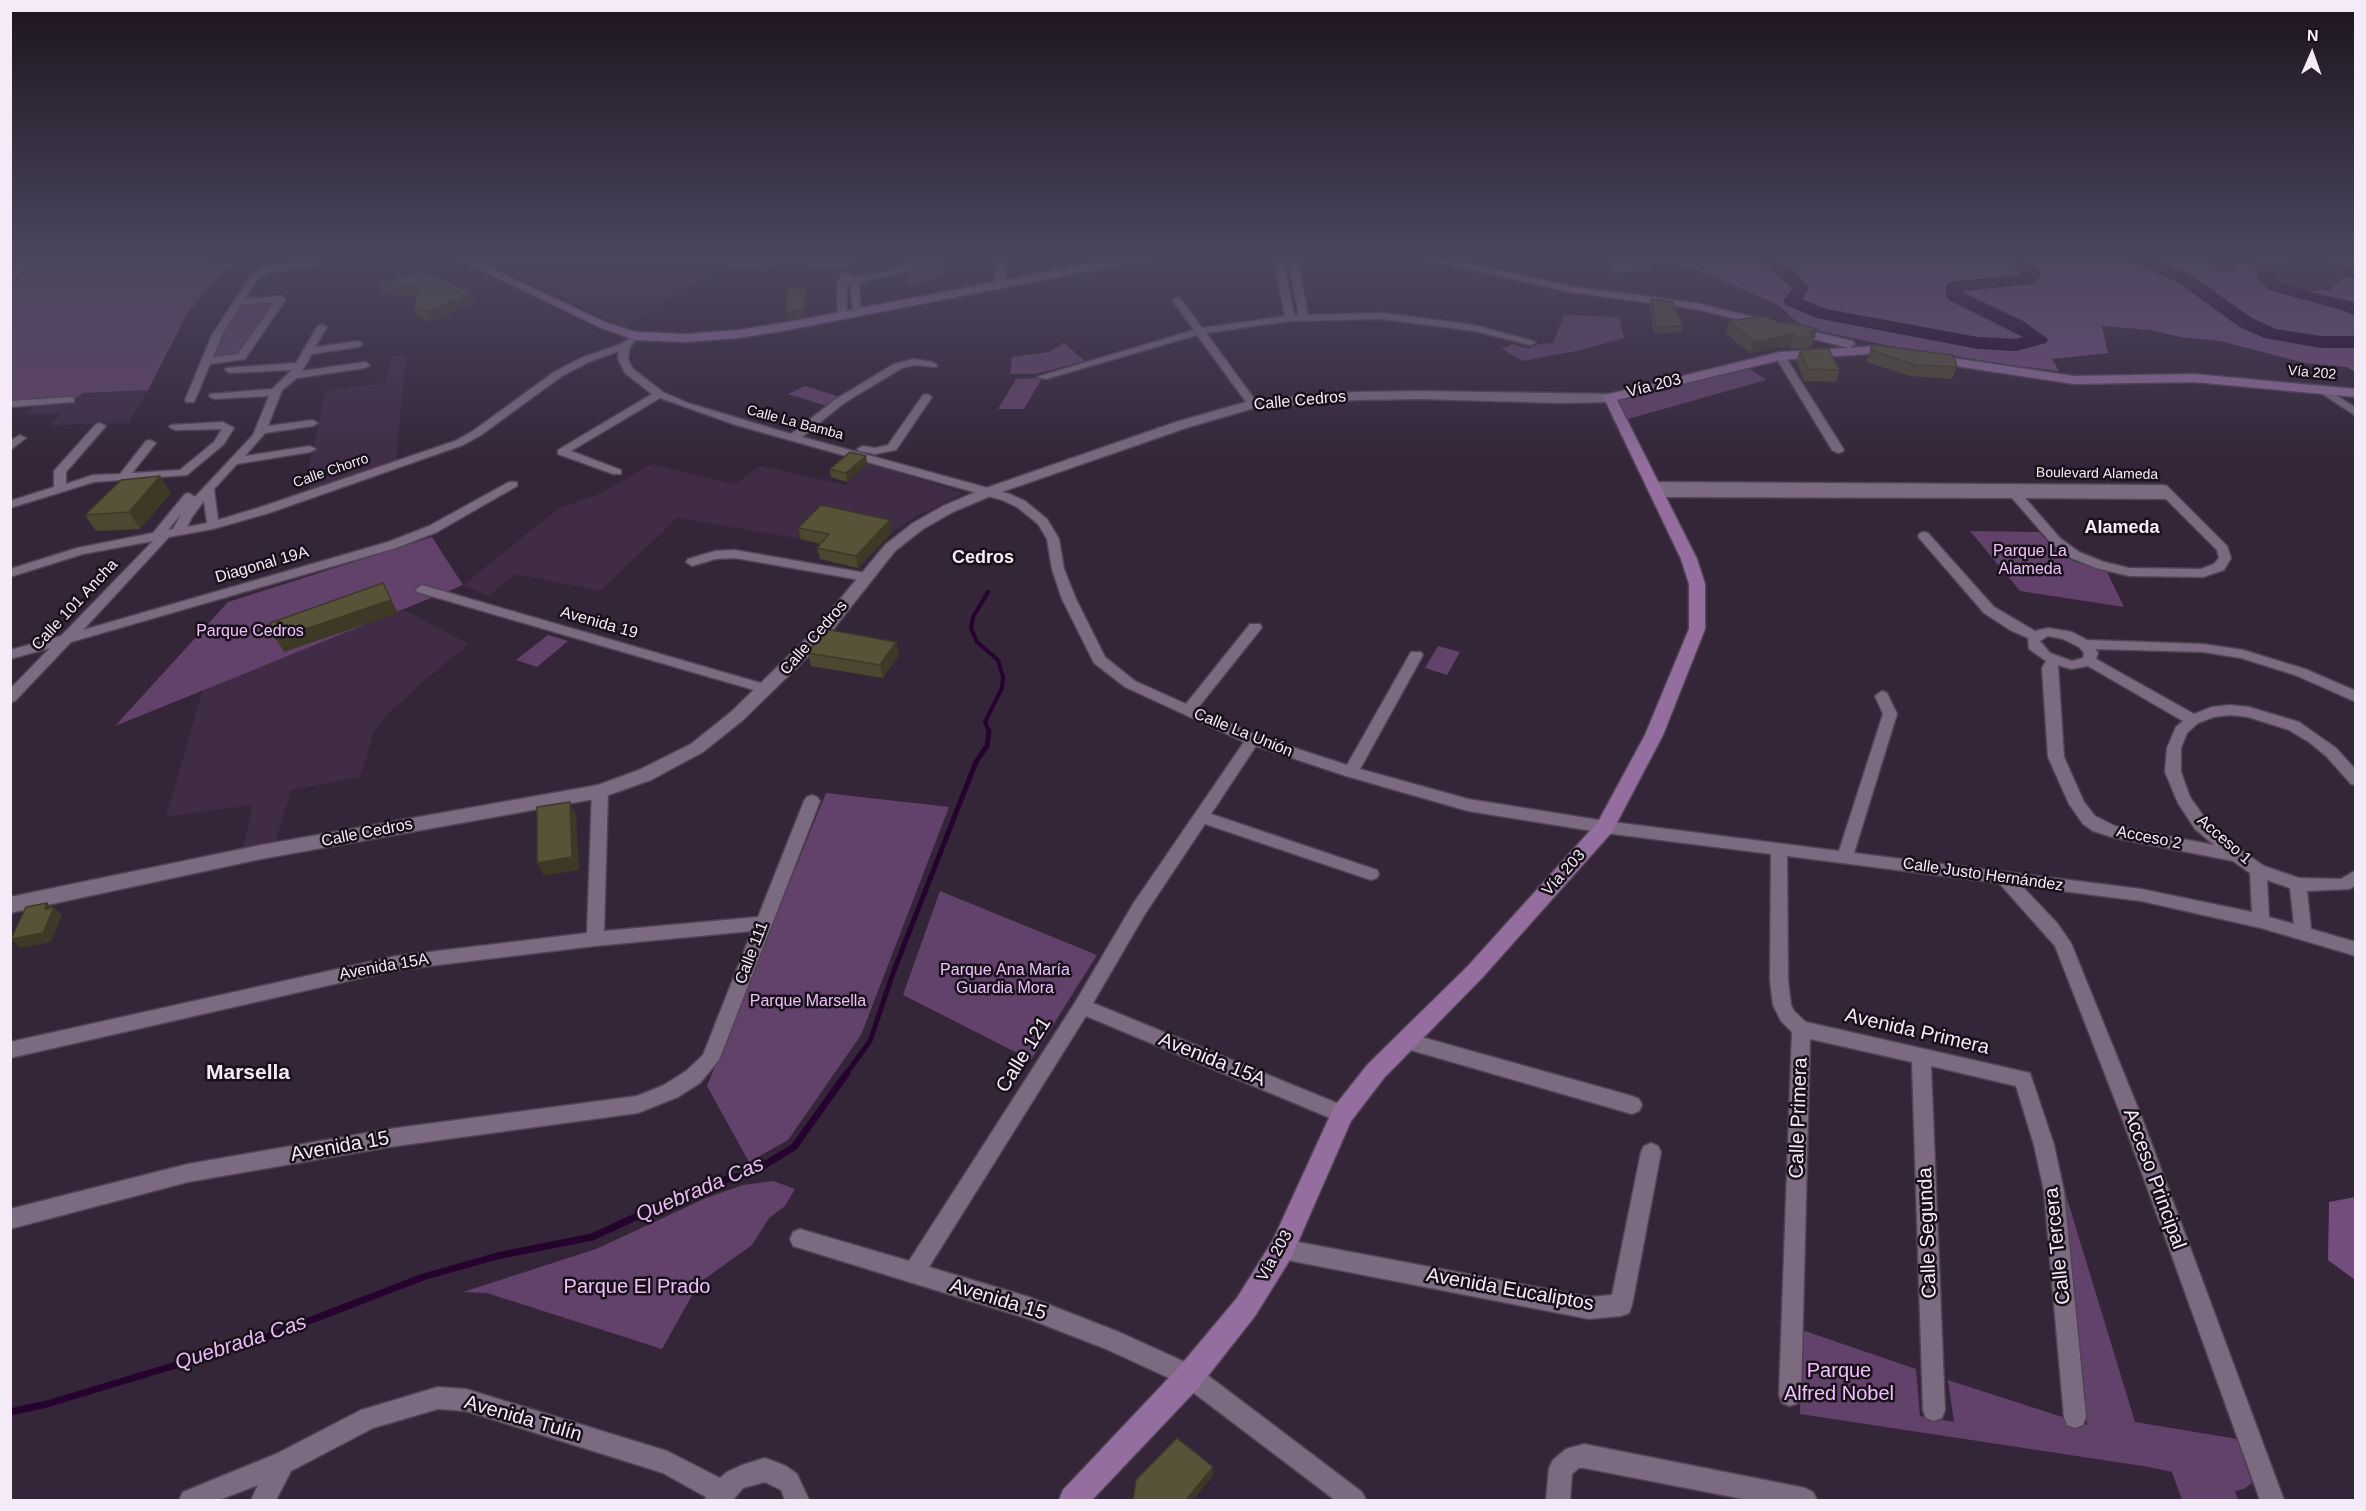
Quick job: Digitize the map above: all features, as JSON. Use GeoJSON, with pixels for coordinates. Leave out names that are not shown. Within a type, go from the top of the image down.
{"type":"FeatureCollection","features":[{"type":"Feature","properties":{"kind":"main road"},"geometry":{"type":"LineString","coordinates":[[604,326],[635,336],[686,338],[738,334],[787,326]]}},
{"type":"Feature","properties":{"kind":"main road"},"geometry":{"type":"LineString","coordinates":[[1775,326],[1821,337],[1828,348],[1827,352]]}},
{"type":"Feature","properties":{"kind":"main road","name":"Vía 203"},"geometry":{"type":"LineString","coordinates":[[1080,1498],[1190,1376],[1246,1307],[1281,1249],[1342,1114],[1376,1071],[1474,972],[1605,827],[1653,735],[1696,629],[1699,608],[1697,584],[1689,559],[1610,398],[1780,356],[1884,351],[1821,337]]}},
{"type":"Feature","properties":{"kind":"main road","name":"Vía 202"},"geometry":{"type":"LineString","coordinates":[[1924,357],[2074,380],[2177,378],[2355,393]]}},
{"type":"Feature","properties":{"kind":"street"},"geometry":{"type":"LineString","coordinates":[[190,400],[222,326]]}},
{"type":"Feature","properties":{"kind":"street"},"geometry":{"type":"LineString","coordinates":[[206,362],[241,357],[263,326]]}},
{"type":"Feature","properties":{"kind":"street"},"geometry":{"type":"LineString","coordinates":[[1196,326],[1252,404]]}},
{"type":"Feature","properties":{"kind":"street"},"geometry":{"type":"LineString","coordinates":[[1042,377],[1200,331],[1238,326]]}},
{"type":"Feature","properties":{"kind":"street"},"geometry":{"type":"LineString","coordinates":[[1456,326],[1531,342]]}},
{"type":"Feature","properties":{"kind":"street"},"geometry":{"type":"LineString","coordinates":[[166,535],[203,488],[236,461],[262,430],[276,392],[297,370],[322,327]]}},
{"type":"Feature","properties":{"kind":"street","name":"Calle Chorro"},"geometry":{"type":"LineString","coordinates":[[10,573],[81,551],[213,525],[265,510],[459,442],[477,433],[558,374],[592,357],[625,346],[635,336]]}},
{"type":"Feature","properties":{"kind":"street"},"geometry":{"type":"LineString","coordinates":[[309,351],[358,344]]}},
{"type":"Feature","properties":{"kind":"street","name":"Calle La Bamba"},"geometry":{"type":"LineString","coordinates":[[625,346],[623,359],[629,371],[658,394],[684,405],[988,492]]}},
{"type":"Feature","properties":{"kind":"street"},"geometry":{"type":"LineString","coordinates":[[1780,356],[1838,450]]}},
{"type":"Feature","properties":{"kind":"street"},"geometry":{"type":"LineString","coordinates":[[793,438],[840,401],[898,366],[914,362],[934,362],[923,376]]}},
{"type":"Feature","properties":{"kind":"street"},"geometry":{"type":"LineString","coordinates":[[230,370],[297,370],[365,365]]}},
{"type":"Feature","properties":{"kind":"street"},"geometry":{"type":"LineString","coordinates":[[2322,389],[2355,413]]}},
{"type":"Feature","properties":{"kind":"street"},"geometry":{"type":"LineString","coordinates":[[214,396],[276,392]]}},
{"type":"Feature","properties":{"kind":"street"},"geometry":{"type":"LineString","coordinates":[[617,472],[562,452],[658,394]]}},
{"type":"Feature","properties":{"kind":"street","name":"Calle Cedros"},"geometry":{"type":"LineString","coordinates":[[10,905],[261,852],[600,791],[645,775],[697,748],[720,731],[766,689],[818,636],[890,548],[918,526],[948,509],[988,492],[1142,438],[1252,404],[1384,394],[1562,399],[1610,398]]}},
{"type":"Feature","properties":{"kind":"street"},"geometry":{"type":"LineString","coordinates":[[835,449],[845,444],[869,451],[892,448],[927,397]]}},
{"type":"Feature","properties":{"kind":"street"},"geometry":{"type":"LineString","coordinates":[[10,404],[70,400]]}},
{"type":"Feature","properties":{"kind":"street"},"geometry":{"type":"LineString","coordinates":[[262,430],[313,423]]}},
{"type":"Feature","properties":{"kind":"street"},"geometry":{"type":"LineString","coordinates":[[10,505],[93,478],[183,473],[218,444],[228,428],[223,425],[175,427]]}},
{"type":"Feature","properties":{"kind":"street"},"geometry":{"type":"LineString","coordinates":[[60,488],[60,471],[100,426]]}},
{"type":"Feature","properties":{"kind":"street"},"geometry":{"type":"LineString","coordinates":[[10,447],[20,438]]}},
{"type":"Feature","properties":{"kind":"street"},"geometry":{"type":"LineString","coordinates":[[124,476],[150,443]]}},
{"type":"Feature","properties":{"kind":"street"},"geometry":{"type":"LineString","coordinates":[[236,461],[310,449]]}},
{"type":"Feature","properties":{"kind":"street","name":"Diagonal 19A"},"geometry":{"type":"LineString","coordinates":[[10,655],[392,545],[433,529],[513,484]]}},
{"type":"Feature","properties":{"kind":"street"},"geometry":{"type":"LineString","coordinates":[[203,488],[213,525]]}},
{"type":"Feature","properties":{"kind":"street"},"geometry":{"type":"LineString","coordinates":[[166,535],[186,516],[203,488]]}},
{"type":"Feature","properties":{"kind":"street","name":"Boulevard Alameda"},"geometry":{"type":"LineString","coordinates":[[1655,489],[2013,491],[2169,495],[2223,549],[2225,558],[2219,567],[2203,573],[2128,572],[2100,565],[2075,555],[2056,541],[2013,491]]}},
{"type":"Feature","properties":{"kind":"street","name":"Calle La Unión"},"geometry":{"type":"LineString","coordinates":[[988,492],[1021,504],[1043,522],[1053,539],[1058,569],[1069,599],[1099,660],[1130,684],[1253,740],[1351,772],[1468,806],[1605,827]]}},
{"type":"Feature","properties":{"kind":"street","name":"Calle 101 Ancha"},"geometry":{"type":"LineString","coordinates":[[10,698],[166,535]]}},
{"type":"Feature","properties":{"kind":"street"},"geometry":{"type":"LineString","coordinates":[[1924,536],[1989,610],[2015,627],[2035,636],[2048,632],[2058,633],[2084,644],[2204,648],[2243,654],[2300,672],[2355,697]]}},
{"type":"Feature","properties":{"kind":"street"},"geometry":{"type":"LineString","coordinates":[[692,562],[715,555],[735,554],[866,577]]}},
{"type":"Feature","properties":{"kind":"street","name":"Avenida 19"},"geometry":{"type":"LineString","coordinates":[[422,589],[766,689]]}},
{"type":"Feature","properties":{"kind":"street"},"geometry":{"type":"LineString","coordinates":[[1188,711],[1254,627]]}},
{"type":"Feature","properties":{"kind":"street"},"geometry":{"type":"LineString","coordinates":[[2035,636],[2033,640],[2038,651],[2053,661],[2079,665],[2090,661],[2193,720],[2212,712],[2230,710],[2272,718],[2294,726],[2331,752],[2355,780]]}},
{"type":"Feature","properties":{"kind":"street"},"geometry":{"type":"LineString","coordinates":[[2084,644],[2091,653],[2090,661]]}},
{"type":"Feature","properties":{"kind":"street"},"geometry":{"type":"LineString","coordinates":[[1351,772],[1416,655]]}},
{"type":"Feature","properties":{"kind":"street","name":"Acceso 2"},"geometry":{"type":"LineString","coordinates":[[2053,661],[2049,668],[2056,757],[2077,804],[2089,820],[2099,827],[2115,832],[2236,855]]}},
{"type":"Feature","properties":{"kind":"street"},"geometry":{"type":"LineString","coordinates":[[1845,856],[1890,714],[1882,696]]}},
{"type":"Feature","properties":{"kind":"street","name":"Acceso 1"},"geometry":{"type":"LineString","coordinates":[[2193,720],[2181,731],[2174,748],[2173,772],[2183,800],[2201,825],[2236,855],[2258,870],[2298,884],[2352,883]]}},
{"type":"Feature","properties":{"kind":"street","name":"Calle 121"},"geometry":{"type":"LineString","coordinates":[[913,1274],[1082,1006],[1140,909],[1200,816],[1253,740]]}},
{"type":"Feature","properties":{"kind":"street"},"geometry":{"type":"LineString","coordinates":[[595,939],[600,791]]}},
{"type":"Feature","properties":{"kind":"street","name":"Calle 111"},"geometry":{"type":"LineString","coordinates":[[671,1090],[693,1077],[710,1060],[812,801]]}},
{"type":"Feature","properties":{"kind":"street"},"geometry":{"type":"LineString","coordinates":[[1200,816],[1371,874]]}},
{"type":"Feature","properties":{"kind":"street","name":"Calle Justo Hernández"},"geometry":{"type":"LineString","coordinates":[[1605,827],[1845,856],[2141,896],[2261,921],[2355,949]]}},
{"type":"Feature","properties":{"kind":"street"},"geometry":{"type":"LineString","coordinates":[[1779,848],[1781,997],[1787,1016],[1801,1029]]}},
{"type":"Feature","properties":{"kind":"street","name":"Acceso 1"},"geometry":{"type":"LineString","coordinates":[[2258,870],[2261,921]]}},
{"type":"Feature","properties":{"kind":"street","name":"Acceso Principal"},"geometry":{"type":"LineString","coordinates":[[2003,877],[2062,943],[2132,1118],[2272,1500]]}},
{"type":"Feature","properties":{"kind":"street"},"geometry":{"type":"LineString","coordinates":[[2298,884],[2303,932]]}},
{"type":"Feature","properties":{"kind":"street","name":"Avenida 15A"},"geometry":{"type":"LineString","coordinates":[[10,1050],[396,963],[595,939],[763,923]]}},
{"type":"Feature","properties":{"kind":"street","name":"Avenida 15A"},"geometry":{"type":"LineString","coordinates":[[1082,1006],[1342,1114]]}},
{"type":"Feature","properties":{"kind":"street","name":"Avenida Primera"},"geometry":{"type":"LineString","coordinates":[[1801,1029],[2023,1078]]}},
{"type":"Feature","properties":{"kind":"street","name":"Calle Primera"},"geometry":{"type":"LineString","coordinates":[[1790,1395],[1801,1029]]}},
{"type":"Feature","properties":{"kind":"street"},"geometry":{"type":"LineString","coordinates":[[1407,1041],[1632,1105]]}},
{"type":"Feature","properties":{"kind":"street","name":"Calle Segunda"},"geometry":{"type":"LineString","coordinates":[[1921,1056],[1934,1410]]}},
{"type":"Feature","properties":{"kind":"street","name":"Calle Tercera"},"geometry":{"type":"LineString","coordinates":[[2023,1078],[2044,1145],[2054,1191],[2074,1417]]}},
{"type":"Feature","properties":{"kind":"street","name":"Avenida 15"},"geometry":{"type":"LineString","coordinates":[[10,1219],[188,1173],[389,1138],[638,1104],[671,1090]]}},
{"type":"Feature","properties":{"kind":"street","name":"Avenida Eucaliptos"},"geometry":{"type":"LineString","coordinates":[[1281,1249],[1589,1308],[1621,1305],[1651,1152]]}},
{"type":"Feature","properties":{"kind":"street","name":"Avenida 15"},"geometry":{"type":"LineString","coordinates":[[800,1239],[1029,1308],[1111,1340],[1190,1376],[1354,1500]]}},
{"type":"Feature","properties":{"kind":"street","name":"Avenida Tulín"},"geometry":{"type":"LineString","coordinates":[[191,1500],[283,1463],[369,1418],[438,1398],[466,1400],[668,1463],[720,1496]]}},
{"type":"Feature","properties":{"kind":"street"},"geometry":{"type":"LineString","coordinates":[[1558,1500],[1561,1468],[1566,1461],[1584,1456],[1720,1493],[1805,1500]]}},
{"type":"Feature","properties":{"kind":"street"},"geometry":{"type":"LineString","coordinates":[[263,1500],[283,1463]]}},
{"type":"Feature","properties":{"kind":"street"},"geometry":{"type":"LineString","coordinates":[[720,1496],[735,1480],[750,1473],[765,1470],[778,1474],[789,1482],[799,1498]]}},
{"type":"Feature","properties":{"kind":"shaded area"},"geometry":{"type":"Polygon","coordinates":[[[1800,326],[2355,326],[2355,372],[2347,367],[2305,363],[2220,341],[2180,337],[2151,330],[2102,326],[2108,353],[2052,359],[2059,371],[1885,345],[1800,326]]]}},
{"type":"Feature","properties":{"kind":"shaded area"},"geometry":{"type":"Polygon","coordinates":[[[406,355],[396,460],[312,489],[307,486],[309,466],[326,390],[385,383],[391,357],[406,355]]]}},
{"type":"Feature","properties":{"kind":"shaded area"},"geometry":{"type":"Polygon","coordinates":[[[148,390],[129,423],[50,425],[61,414],[25,414],[34,405],[70,404],[83,393],[148,390]]]}},
{"type":"Feature","properties":{"kind":"shaded area"},"geometry":{"type":"Polygon","coordinates":[[[868,463],[963,493],[917,516],[892,532],[824,517],[801,539],[677,518],[600,591],[515,574],[489,596],[463,585],[559,508],[599,494],[652,464],[735,484],[760,466],[846,485],[868,463]]]}},
{"type":"Feature","properties":{"kind":"shaded area"},"geometry":{"type":"Polygon","coordinates":[[[404,610],[469,644],[388,714],[374,732],[360,777],[291,790],[275,844],[242,851],[253,805],[166,817],[203,689],[404,610]]]}},
{"type":"Feature","properties":{"kind":"shaded area"},"geometry":{"type":"Polygon","coordinates":[[[2356,1197],[2355,1280],[2328,1260],[2329,1202],[2356,1197]]]}},
{"type":"Feature","properties":{"kind":"green space"},"geometry":{"type":"Polygon","coordinates":[[[10,326],[181,326],[148,390],[83,393],[77,398],[11,401],[10,326]]]}},
{"type":"Feature","properties":{"kind":"green space"},"geometry":{"type":"Polygon","coordinates":[[[228,326],[259,326],[238,356],[210,360],[228,326]]]}},
{"type":"Feature","properties":{"kind":"green space"},"geometry":{"type":"Polygon","coordinates":[[[1560,326],[1621,326],[1624,338],[1581,350],[1523,361],[1502,349],[1512,344],[1528,349],[1539,344],[1553,343],[1560,326]]]}},
{"type":"Feature","properties":{"kind":"green space"},"geometry":{"type":"Polygon","coordinates":[[[1064,343],[1085,361],[1035,374],[1010,374],[1012,357],[1049,352],[1064,343]]]}},
{"type":"Feature","properties":{"kind":"green space"},"geometry":{"type":"Polygon","coordinates":[[[1750,369],[1766,380],[1628,419],[1618,401],[1624,398],[1750,369]]]}},
{"type":"Feature","properties":{"kind":"green space"},"geometry":{"type":"Polygon","coordinates":[[[1038,378],[1041,380],[1024,409],[998,409],[1016,379],[1038,378]]]}},
{"type":"Feature","properties":{"kind":"green space"},"geometry":{"type":"Polygon","coordinates":[[[805,386],[840,397],[827,406],[788,394],[805,386]]]}},
{"type":"Feature","properties":{"kind":"green space","name":"Parque La Alameda"},"geometry":{"type":"Polygon","coordinates":[[[1970,531],[2039,532],[2054,549],[2073,561],[2107,572],[2124,607],[2020,591],[1970,531]]]}},
{"type":"Feature","properties":{"kind":"green space","name":"Parque Cedros"},"geometry":{"type":"Polygon","coordinates":[[[432,537],[463,585],[115,726],[228,602],[432,537]]]}},
{"type":"Feature","properties":{"kind":"green space"},"geometry":{"type":"Polygon","coordinates":[[[548,635],[568,641],[537,667],[516,660],[548,635]]]}},
{"type":"Feature","properties":{"kind":"green space"},"geometry":{"type":"Polygon","coordinates":[[[1438,646],[1460,652],[1447,675],[1425,668],[1438,646]]]}},
{"type":"Feature","properties":{"kind":"green space","name":"Parque Marsella"},"geometry":{"type":"Polygon","coordinates":[[[826,793],[949,807],[861,1035],[788,1140],[749,1162],[707,1086],[826,793]]]}},
{"type":"Feature","properties":{"kind":"green space","name":"Parque Ana María Guardia Mora"},"geometry":{"type":"Polygon","coordinates":[[[940,891],[1097,955],[1031,1060],[903,995],[940,891]]]}},
{"type":"Feature","properties":{"kind":"green space","name":"Parque Alfred Nobel"},"geometry":{"type":"Polygon","coordinates":[[[2058,1169],[2135,1422],[2237,1439],[2252,1483],[2244,1489],[2235,1491],[2238,1500],[2182,1500],[2172,1472],[2149,1467],[1800,1414],[1802,1330],[1916,1369],[1920,1416],[1954,1422],[1948,1380],[2087,1425],[2058,1169]]]}},
{"type":"Feature","properties":{"kind":"green space","name":"Parque El Prado"},"geometry":{"type":"Polygon","coordinates":[[[773,1181],[795,1189],[785,1206],[769,1218],[752,1245],[699,1283],[662,1349],[487,1293],[463,1292],[596,1249],[706,1198],[743,1185],[773,1181]]]}},
{"type":"Feature","properties":{"kind":"building"},"geometry":{"type":"Polygon","coordinates":[[[1656,326],[1683,326],[1656,328],[1656,326]]]}},
{"type":"Feature","properties":{"kind":"building"},"geometry":{"type":"Polygon","coordinates":[[[1734,326],[1803,326],[1817,329],[1808,332],[1815,337],[1795,338],[1794,334],[1754,342],[1734,326]]]}},
{"type":"Feature","properties":{"kind":"building"},"geometry":{"type":"Polygon","coordinates":[[[1872,345],[1953,355],[1957,367],[1915,365],[1871,350],[1872,345]]]}},
{"type":"Feature","properties":{"kind":"building"},"geometry":{"type":"Polygon","coordinates":[[[1828,348],[1840,370],[1808,369],[1800,350],[1828,348]]]}},
{"type":"Feature","properties":{"kind":"building"},"geometry":{"type":"Polygon","coordinates":[[[850,452],[866,456],[846,473],[830,469],[850,452]]]}},
{"type":"Feature","properties":{"kind":"building"},"geometry":{"type":"Polygon","coordinates":[[[160,476],[129,512],[85,515],[121,480],[160,476]]]}},
{"type":"Feature","properties":{"kind":"building"},"geometry":{"type":"Polygon","coordinates":[[[821,505],[890,520],[856,556],[817,548],[829,534],[798,528],[821,505]]]}},
{"type":"Feature","properties":{"kind":"building"},"geometry":{"type":"Polygon","coordinates":[[[383,583],[391,600],[276,639],[270,623],[383,583]]]}},
{"type":"Feature","properties":{"kind":"building"},"geometry":{"type":"Polygon","coordinates":[[[825,629],[896,642],[880,665],[808,653],[825,629]]]}},
{"type":"Feature","properties":{"kind":"building"},"geometry":{"type":"Polygon","coordinates":[[[570,802],[572,857],[537,863],[537,807],[570,802]]]}},
{"type":"Feature","properties":{"kind":"building"},"geometry":{"type":"Polygon","coordinates":[[[47,903],[45,909],[54,907],[43,933],[11,939],[26,907],[47,903]]]}},
{"type":"Feature","properties":{"kind":"building"},"geometry":{"type":"Polygon","coordinates":[[[1177,1438],[1213,1467],[1186,1500],[1133,1500],[1136,1480],[1177,1438]]]}},
{"type":"Feature","properties":{"kind":"waterway"},"geometry":{"type":"LineString","coordinates":[[1891,326],[1978,343],[2016,345],[2039,339],[2017,326]]}},
{"type":"Feature","properties":{"kind":"waterway"},"geometry":{"type":"LineString","coordinates":[[2253,326],[2271,334],[2321,342],[2356,342]]}},
{"type":"Feature","properties":{"kind":"waterway","name":"Quebrada Cas"},"geometry":{"type":"LineString","coordinates":[[988,592],[973,617],[971,628],[977,642],[998,660],[1003,677],[1002,688],[985,722],[989,732]]}},
{"type":"Feature","properties":{"kind":"waterway","name":"Quebrada Cas"},"geometry":{"type":"LineString","coordinates":[[846,1074],[870,1041],[893,973],[976,762],[987,746],[989,732]]}},
{"type":"Feature","properties":{"kind":"waterway","name":"Quebrada Cas"},"geometry":{"type":"LineString","coordinates":[[10,1412],[47,1404],[262,1339],[423,1277],[497,1256],[592,1237],[703,1186],[753,1172],[794,1147],[847,1073]]}},
{"type":"Feature","properties":{"kind":"district","name":"Alameda"},"geometry":{"type":"Point","coordinates":[2122,528]}},
{"type":"Feature","properties":{"kind":"district","name":"Cedros"},"geometry":{"type":"Point","coordinates":[983,558]}},
{"type":"Feature","properties":{"kind":"district","name":"Marsella"},"geometry":{"type":"Point","coordinates":[248,1073]}}]}
